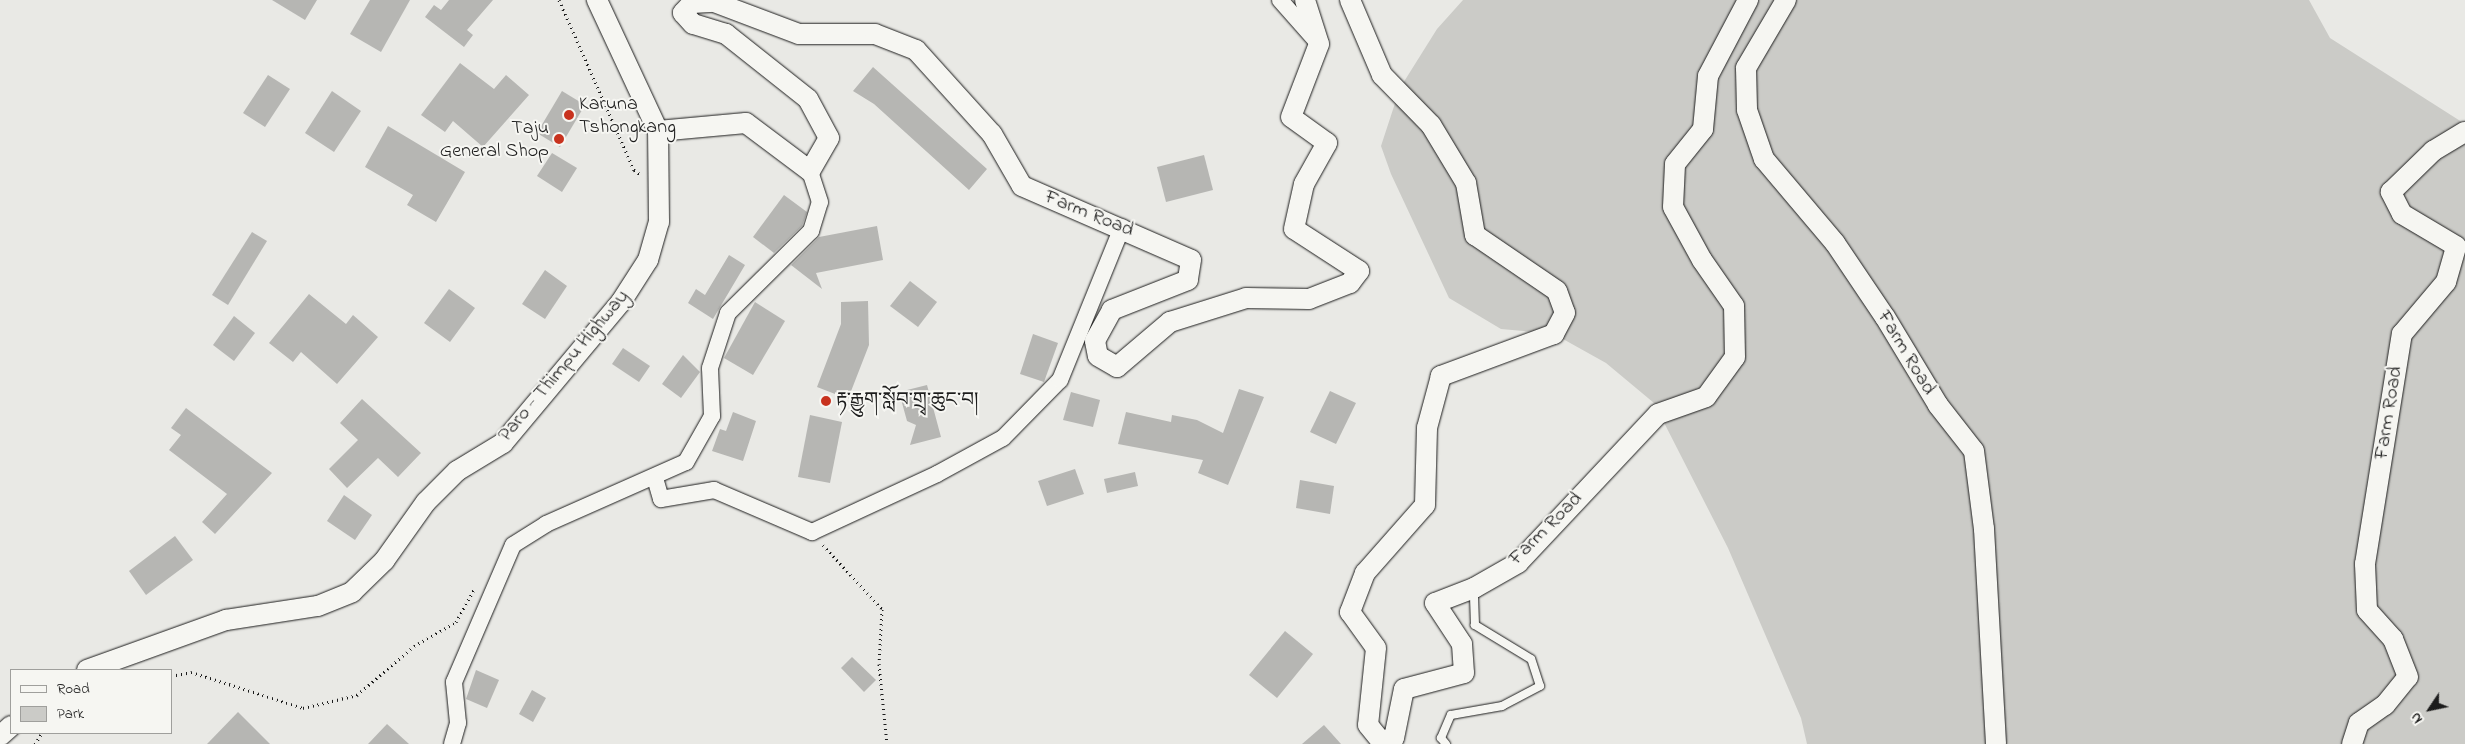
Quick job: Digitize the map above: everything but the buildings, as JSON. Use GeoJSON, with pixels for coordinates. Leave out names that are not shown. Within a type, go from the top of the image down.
{"type":"FeatureCollection","features":[{"type":"Feature","properties":{"kind":"street","name":"Paro - Thimpu Highway"},"geometry":{"type":"LineString","coordinates":[[90,669],[226,620],[318,606],[352,592],[384,561],[426,502],[457,471],[503,443],[621,302],[648,260],[659,222],[661,184],[658,131],[597,0]]}},
{"type":"Feature","properties":{"kind":"street"},"geometry":{"type":"LineString","coordinates":[[1280,0],[1320,44]]}},
{"type":"Feature","properties":{"kind":"street"},"geometry":{"type":"LineString","coordinates":[[1305,0],[1320,44]]}},
{"type":"Feature","properties":{"kind":"street","name":"Farm Road"},"geometry":{"type":"LineString","coordinates":[[1350,0],[1382,75],[1430,124],[1466,183],[1475,234],[1557,291],[1565,313],[1554,334],[1441,376],[1427,428],[1426,505],[1364,574],[1350,612],[1376,648],[1368,725],[1381,741],[1394,738],[1404,689],[1464,673],[1462,644],[1435,603],[1474,588],[1518,563],[1658,414],[1706,397],[1735,357],[1734,306],[1702,260],[1674,207],[1675,164],[1703,129],[1708,76],[1748,0]]}},
{"type":"Feature","properties":{"kind":"street","name":"Farm Road"},"geometry":{"type":"LineString","coordinates":[[1786,0],[1746,68],[1747,110],[1764,159],[1835,243],[1886,317],[1938,405],[1974,451],[1984,529],[1996,744]]}},
{"type":"Feature","properties":{"kind":"street","name":"Farm Road"},"geometry":{"type":"LineString","coordinates":[[810,171],[829,138],[808,99],[726,34],[693,24],[683,13],[692,3],[714,2],[800,34],[875,34],[916,50],[992,134],[1022,186],[1122,227],[1191,260],[1188,280],[1112,310],[1095,341],[1098,356],[1117,367],[1170,322],[1246,298],[1310,299],[1350,283],[1359,271],[1294,229],[1304,184],[1327,143],[1291,117],[1320,44]]}},
{"type":"Feature","properties":{"kind":"street"},"geometry":{"type":"LineString","coordinates":[[452,744],[458,723],[454,682],[513,545],[546,524],[655,478],[686,462],[712,416],[710,368],[728,313],[811,231],[820,202],[810,171],[746,123],[658,131]]}},
{"type":"Feature","properties":{"kind":"street","name":"Farm Road"},"geometry":{"type":"LineString","coordinates":[[2352,744],[2359,723],[2385,705],[2408,677],[2393,639],[2367,610],[2365,564],[2402,334],[2446,282],[2456,246],[2402,214],[2391,192],[2433,151],[2465,132]]}},
{"type":"Feature","properties":{"kind":"street"},"geometry":{"type":"LineString","coordinates":[[655,478],[661,499],[714,490],[812,532],[1003,438],[1060,380],[1122,227]]}},
{"type":"Feature","properties":{"kind":"street"},"geometry":{"type":"LineString","coordinates":[[0,736],[10,727]]}},
{"type":"Feature","properties":{"kind":"lane"},"geometry":{"type":"LineString","coordinates":[[1446,744],[1441,738],[1451,715],[1502,706],[1540,686],[1532,659],[1475,625],[1474,588]]}},
{"type":"Feature","properties":{"kind":"path"},"geometry":{"type":"LineString","coordinates":[[559,0],[634,170],[661,184]]}},
{"type":"Feature","properties":{"kind":"path"},"geometry":{"type":"LineString","coordinates":[[812,532],[882,609],[879,664],[888,744]]}},
{"type":"Feature","properties":{"kind":"path"},"geometry":{"type":"LineString","coordinates":[[172,676],[191,672],[303,708],[358,695],[414,646],[456,622],[479,579]]}},
{"type":"Feature","properties":{"kind":"green space"},"geometry":{"type":"Polygon","coordinates":[[[1463,0],[2309,0],[2330,38],[2465,124],[2465,744],[1807,744],[1801,718],[1728,548],[1654,403],[1606,363],[1554,334],[1501,329],[1449,298],[1391,174],[1381,146],[1400,88],[1437,29],[1463,0]]]}},
{"type":"Feature","properties":{"kind":"place","name":"Karuna Tshongkang"},"geometry":{"type":"Point","coordinates":[569,115]}},
{"type":"Feature","properties":{"kind":"place","name":"Taju General Shop"},"geometry":{"type":"Point","coordinates":[559,139]}},
{"type":"Feature","properties":{"kind":"place","name":"རྟ་རྒྱུག་སློབ་གྲྭ་ཆུང་བ།"},"geometry":{"type":"Point","coordinates":[826,401]}}]}
